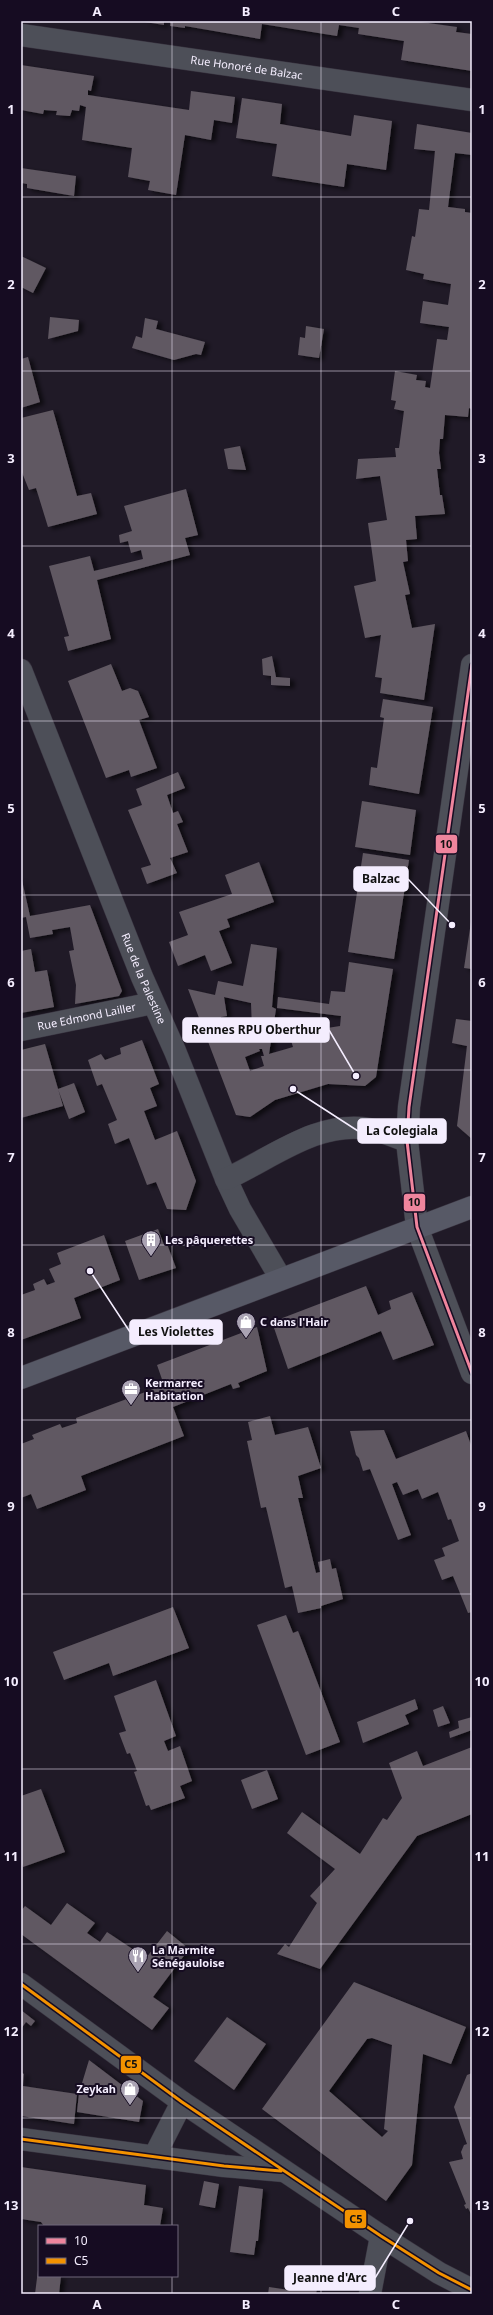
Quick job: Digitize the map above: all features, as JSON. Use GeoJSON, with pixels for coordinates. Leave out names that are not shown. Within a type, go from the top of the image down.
{"type":"FeatureCollection","features":[{"type":"Feature","properties":{"kind":"main road"},"geometry":{"type":"LineString","coordinates":[[21,1378],[472,1206]]}},
{"type":"Feature","properties":{"kind":"street","name":"Rue Honoré de Balzac"},"geometry":{"type":"LineString","coordinates":[[21,35],[472,100]]}},
{"type":"Feature","properties":{"kind":"street"},"geometry":{"type":"LineString","coordinates":[[472,665],[409,1107],[407,1141],[417,1227],[472,1373]]}},
{"type":"Feature","properties":{"kind":"street","name":"Rue de la Palestine"},"geometry":{"type":"LineString","coordinates":[[21,670],[153,1003],[175,1051],[226,1178],[240,1209],[281,1279]]}},
{"type":"Feature","properties":{"kind":"street","name":"Rue Edmond Lailler"},"geometry":{"type":"LineString","coordinates":[[21,1030],[153,1003]]}},
{"type":"Feature","properties":{"kind":"street"},"geometry":{"type":"LineString","coordinates":[[226,1178],[252,1167],[301,1140],[339,1129],[369,1129],[407,1141]]}},
{"type":"Feature","properties":{"kind":"street"},"geometry":{"type":"LineString","coordinates":[[21,1984],[182,2102],[285,2172],[439,2273],[472,2290]]}},
{"type":"Feature","properties":{"kind":"street"},"geometry":{"type":"LineString","coordinates":[[154,2157],[182,2102]]}},
{"type":"Feature","properties":{"kind":"street"},"geometry":{"type":"LineString","coordinates":[[21,2140],[285,2172]]}},
{"type":"Feature","properties":{"kind":"street"},"geometry":{"type":"LineString","coordinates":[[370,2294],[381,2236]]}},
{"type":"Feature","properties":{"kind":"building"},"geometry":{"type":"Polygon","coordinates":[[[164,21],[164,25],[145,22],[164,21]]]}},
{"type":"Feature","properties":{"kind":"building"},"geometry":{"type":"Polygon","coordinates":[[[170,21],[414,21],[457,27],[456,32],[472,34],[472,71],[401,60],[404,41],[358,34],[359,28],[339,25],[337,36],[262,24],[260,39],[185,26],[185,28],[170,26],[170,21]]]}},
{"type":"Feature","properties":{"kind":"building"},"geometry":{"type":"Polygon","coordinates":[[[21,65],[94,76],[91,91],[88,90],[88,95],[189,110],[191,91],[235,97],[232,123],[214,120],[211,140],[185,135],[176,195],[148,190],[150,181],[128,177],[132,148],[82,140],[86,107],[80,105],[79,111],[72,110],[70,116],[56,115],[57,111],[44,110],[43,114],[21,110],[21,65]]]}},
{"type":"Feature","properties":{"kind":"building"},"geometry":{"type":"Polygon","coordinates":[[[242,98],[282,104],[280,124],[351,136],[354,115],[392,121],[386,170],[347,164],[344,187],[272,176],[277,144],[236,138],[242,98]]]}},
{"type":"Feature","properties":{"kind":"building"},"geometry":{"type":"Polygon","coordinates":[[[417,124],[472,133],[472,155],[455,153],[448,207],[465,209],[465,212],[472,213],[472,409],[469,408],[468,417],[445,415],[443,439],[440,439],[439,453],[441,469],[437,469],[440,495],[442,495],[445,514],[415,516],[417,539],[406,540],[408,561],[403,562],[410,594],[405,595],[412,628],[435,624],[424,700],[380,693],[382,678],[375,677],[381,635],[365,638],[354,586],[376,581],[368,523],[387,520],[380,476],[356,479],[358,459],[396,457],[395,448],[399,448],[404,411],[394,409],[396,401],[391,400],[395,371],[417,375],[416,380],[426,381],[425,387],[430,388],[437,339],[447,340],[449,327],[420,323],[423,301],[448,305],[451,284],[423,279],[424,274],[406,270],[412,236],[415,237],[419,209],[429,210],[435,151],[414,149],[417,124]]]}},
{"type":"Feature","properties":{"kind":"building"},"geometry":{"type":"Polygon","coordinates":[[[21,168],[76,176],[74,196],[27,188],[27,184],[21,183],[21,168]]]}},
{"type":"Feature","properties":{"kind":"building"},"geometry":{"type":"Polygon","coordinates":[[[21,256],[46,268],[33,293],[21,287],[21,256]]]}},
{"type":"Feature","properties":{"kind":"building"},"geometry":{"type":"Polygon","coordinates":[[[50,317],[79,320],[78,331],[48,339],[50,317]]]}},
{"type":"Feature","properties":{"kind":"building"},"geometry":{"type":"Polygon","coordinates":[[[145,318],[158,321],[156,329],[205,342],[201,355],[196,354],[174,360],[132,348],[136,336],[142,338],[145,318]]]}},
{"type":"Feature","properties":{"kind":"building"},"geometry":{"type":"Polygon","coordinates":[[[306,326],[324,329],[319,358],[298,355],[300,337],[305,338],[306,326]]]}},
{"type":"Feature","properties":{"kind":"building"},"geometry":{"type":"Polygon","coordinates":[[[28,357],[40,402],[21,408],[21,359],[28,357]]]}},
{"type":"Feature","properties":{"kind":"building"},"geometry":{"type":"Polygon","coordinates":[[[53,410],[77,496],[91,493],[97,514],[48,527],[36,488],[29,490],[21,470],[21,418],[53,410]]]}},
{"type":"Feature","properties":{"kind":"building"},"geometry":{"type":"Polygon","coordinates":[[[240,446],[246,470],[228,469],[224,449],[240,446]]]}},
{"type":"Feature","properties":{"kind":"building"},"geometry":{"type":"Polygon","coordinates":[[[186,489],[198,535],[185,538],[190,555],[97,580],[111,639],[68,651],[64,637],[69,636],[49,566],[90,556],[94,571],[143,559],[141,550],[131,553],[128,541],[120,543],[119,535],[132,531],[124,506],[186,489]]]}},
{"type":"Feature","properties":{"kind":"building"},"geometry":{"type":"Polygon","coordinates":[[[272,656],[276,677],[290,678],[290,686],[271,685],[271,676],[263,675],[262,659],[272,656]]]}},
{"type":"Feature","properties":{"kind":"building"},"geometry":{"type":"Polygon","coordinates":[[[111,664],[122,691],[130,688],[138,691],[149,717],[139,720],[157,768],[131,777],[129,770],[106,778],[68,681],[111,664]]]}},
{"type":"Feature","properties":{"kind":"building"},"geometry":{"type":"Polygon","coordinates":[[[383,699],[433,707],[419,794],[369,785],[371,767],[377,768],[384,718],[380,717],[383,699]]]}},
{"type":"Feature","properties":{"kind":"building"},"geometry":{"type":"Polygon","coordinates":[[[178,772],[185,788],[167,795],[173,813],[178,811],[183,822],[177,824],[188,852],[170,858],[177,873],[147,884],[141,868],[151,865],[128,810],[142,805],[136,789],[178,772]]]}},
{"type":"Feature","properties":{"kind":"building"},"geometry":{"type":"Polygon","coordinates":[[[362,801],[416,810],[410,855],[355,847],[362,801]]]}},
{"type":"Feature","properties":{"kind":"building"},"geometry":{"type":"Polygon","coordinates":[[[363,853],[409,860],[394,959],[348,952],[363,853]]]}},
{"type":"Feature","properties":{"kind":"building"},"geometry":{"type":"Polygon","coordinates":[[[259,862],[274,902],[227,919],[230,927],[219,931],[232,963],[211,971],[205,955],[178,966],[169,942],[188,935],[179,912],[232,894],[225,875],[259,862]]]}},
{"type":"Feature","properties":{"kind":"building"},"geometry":{"type":"Polygon","coordinates":[[[21,876],[30,916],[90,905],[122,991],[119,996],[75,1004],[76,985],[69,951],[74,950],[70,927],[52,930],[53,934],[30,938],[26,917],[21,918],[21,876]]]}},
{"type":"Feature","properties":{"kind":"building"},"geometry":{"type":"Polygon","coordinates":[[[472,922],[472,969],[464,968],[472,922]]]}},
{"type":"Feature","properties":{"kind":"building"},"geometry":{"type":"Polygon","coordinates":[[[251,944],[277,948],[272,1007],[276,1009],[269,1054],[293,1047],[289,1034],[340,1026],[341,1016],[277,1008],[278,997],[329,1004],[331,991],[345,992],[349,962],[393,969],[376,1077],[365,1086],[328,1084],[275,1100],[250,1117],[236,1115],[188,989],[215,995],[218,981],[243,986],[251,944]],[[224,997],[227,1016],[221,1017],[221,1040],[252,1029],[251,1003],[224,997]],[[259,1049],[260,1051],[245,1057],[250,1071],[264,1066],[261,1056],[264,1056],[262,1049],[259,1049]]]}},
{"type":"Feature","properties":{"kind":"building"},"geometry":{"type":"Polygon","coordinates":[[[31,949],[35,972],[47,970],[54,1007],[21,1013],[21,951],[31,949]]]}},
{"type":"Feature","properties":{"kind":"building"},"geometry":{"type":"Polygon","coordinates":[[[456,1019],[472,1021],[472,1139],[457,1126],[467,1046],[452,1043],[456,1019]]]}},
{"type":"Feature","properties":{"kind":"building"},"geometry":{"type":"Polygon","coordinates":[[[142,1040],[159,1084],[150,1088],[157,1106],[144,1111],[155,1140],[177,1131],[196,1181],[186,1210],[167,1209],[156,1182],[147,1185],[129,1138],[115,1144],[108,1124],[117,1120],[102,1084],[97,1086],[88,1060],[101,1054],[105,1060],[121,1054],[120,1048],[142,1040]]]}},
{"type":"Feature","properties":{"kind":"building"},"geometry":{"type":"Polygon","coordinates":[[[45,1044],[63,1106],[21,1118],[21,1050],[45,1044]]]}},
{"type":"Feature","properties":{"kind":"building"},"geometry":{"type":"Polygon","coordinates":[[[74,1083],[85,1112],[69,1119],[58,1089],[74,1083]]]}},
{"type":"Feature","properties":{"kind":"building","name":"Les pâquerettes"},"geometry":{"type":"Polygon","coordinates":[[[158,1229],[164,1245],[167,1244],[176,1268],[139,1280],[125,1241],[158,1229]]]}},
{"type":"Feature","properties":{"kind":"building"},"geometry":{"type":"Polygon","coordinates":[[[104,1235],[120,1280],[74,1298],[81,1318],[21,1340],[21,1295],[35,1290],[33,1284],[44,1279],[47,1285],[55,1282],[49,1269],[61,1264],[57,1253],[104,1235]]]}},
{"type":"Feature","properties":{"kind":"building"},"geometry":{"type":"Polygon","coordinates":[[[366,1286],[378,1315],[391,1309],[389,1301],[412,1292],[434,1345],[393,1360],[381,1331],[288,1369],[272,1322],[366,1286]]]}},
{"type":"Feature","properties":{"kind":"building"},"geometry":{"type":"Polygon","coordinates":[[[257,1327],[267,1371],[238,1383],[240,1387],[233,1389],[231,1384],[173,1407],[184,1436],[81,1476],[86,1490],[37,1509],[31,1494],[21,1498],[21,1444],[34,1439],[32,1435],[60,1424],[62,1428],[77,1423],[76,1418],[164,1385],[157,1365],[257,1327]]]}},
{"type":"Feature","properties":{"kind":"building"},"geometry":{"type":"Polygon","coordinates":[[[270,1416],[275,1435],[308,1427],[321,1468],[298,1476],[303,1498],[298,1498],[316,1573],[320,1572],[318,1562],[330,1559],[332,1569],[336,1568],[343,1599],[321,1606],[321,1608],[298,1613],[292,1586],[285,1588],[266,1507],[261,1508],[247,1441],[252,1440],[248,1422],[270,1416]]]}},
{"type":"Feature","properties":{"kind":"building"},"geometry":{"type":"Polygon","coordinates":[[[384,1430],[396,1459],[466,1431],[472,1448],[472,1612],[468,1613],[453,1576],[442,1580],[434,1560],[445,1556],[442,1548],[459,1541],[451,1519],[448,1520],[438,1492],[422,1499],[418,1489],[403,1495],[397,1482],[392,1484],[411,1535],[398,1540],[370,1469],[363,1471],[359,1458],[356,1455],[350,1431],[384,1430]]]}},
{"type":"Feature","properties":{"kind":"building"},"geometry":{"type":"Polygon","coordinates":[[[173,1607],[189,1648],[113,1676],[109,1663],[64,1680],[53,1652],[173,1607]]]}},
{"type":"Feature","properties":{"kind":"building"},"geometry":{"type":"Polygon","coordinates":[[[286,1615],[293,1633],[298,1631],[340,1742],[306,1755],[257,1625],[286,1615]]]}},
{"type":"Feature","properties":{"kind":"building"},"geometry":{"type":"Polygon","coordinates":[[[156,1680],[176,1736],[164,1741],[168,1751],[180,1746],[192,1781],[180,1786],[185,1798],[151,1810],[149,1805],[146,1806],[134,1772],[137,1771],[130,1753],[127,1754],[119,1733],[126,1731],[114,1696],[156,1680]]]}},
{"type":"Feature","properties":{"kind":"building"},"geometry":{"type":"Polygon","coordinates":[[[415,1699],[418,1709],[405,1715],[409,1724],[363,1743],[357,1722],[415,1699]]]}},
{"type":"Feature","properties":{"kind":"building"},"geometry":{"type":"Polygon","coordinates":[[[443,1706],[450,1723],[438,1727],[433,1710],[443,1706]]]}},
{"type":"Feature","properties":{"kind":"building"},"geometry":{"type":"Polygon","coordinates":[[[472,1717],[472,1730],[450,1738],[449,1732],[459,1728],[458,1721],[472,1717]]]}},
{"type":"Feature","properties":{"kind":"building"},"geometry":{"type":"Polygon","coordinates":[[[472,1747],[472,1814],[417,1836],[320,1969],[277,1954],[285,1944],[289,1947],[317,1903],[310,1896],[335,1869],[287,1833],[302,1812],[360,1854],[383,1818],[387,1820],[402,1798],[389,1763],[417,1751],[423,1766],[472,1747]]]}},
{"type":"Feature","properties":{"kind":"building"},"geometry":{"type":"Polygon","coordinates":[[[267,1770],[278,1799],[252,1809],[241,1780],[267,1770]]]}},
{"type":"Feature","properties":{"kind":"building"},"geometry":{"type":"Polygon","coordinates":[[[41,1789],[65,1852],[23,1867],[21,1860],[21,1796],[41,1789]]]}},
{"type":"Feature","properties":{"kind":"building"},"geometry":{"type":"Polygon","coordinates":[[[67,1903],[95,1923],[87,1933],[100,1942],[107,1932],[146,1958],[167,1931],[189,1949],[153,1997],[169,2008],[152,2030],[21,1934],[21,1911],[25,1906],[51,1925],[67,1903]]]}},
{"type":"Feature","properties":{"kind":"building"},"geometry":{"type":"Polygon","coordinates":[[[354,1982],[466,2027],[451,2064],[423,2054],[412,2165],[386,2201],[262,2109],[354,1982]],[[372,2038],[367,2039],[329,2091],[382,2137],[388,2131],[384,2129],[392,2045],[372,2038]]]}},
{"type":"Feature","properties":{"kind":"building"},"geometry":{"type":"Polygon","coordinates":[[[21,2010],[35,2021],[31,2026],[26,2022],[21,2029],[21,2010]]]}},
{"type":"Feature","properties":{"kind":"building"},"geometry":{"type":"Polygon","coordinates":[[[227,2017],[266,2044],[234,2090],[194,2061],[227,2017]]]}},
{"type":"Feature","properties":{"kind":"building"},"geometry":{"type":"Polygon","coordinates":[[[89,2060],[143,2101],[139,2122],[77,2112],[79,2093],[89,2060]]]}},
{"type":"Feature","properties":{"kind":"building"},"geometry":{"type":"Polygon","coordinates":[[[21,2072],[24,2074],[23,2086],[77,2094],[74,2124],[21,2116],[21,2072]]]}},
{"type":"Feature","properties":{"kind":"building"},"geometry":{"type":"Polygon","coordinates":[[[472,2073],[472,2216],[468,2208],[466,2209],[464,2205],[466,2204],[449,2162],[463,2159],[461,2152],[464,2145],[467,2144],[454,2107],[467,2075],[472,2073]]]}},
{"type":"Feature","properties":{"kind":"building"},"geometry":{"type":"Polygon","coordinates":[[[21,2167],[146,2185],[144,2205],[163,2208],[160,2225],[43,2225],[41,2222],[21,2219],[21,2167]]]}},
{"type":"Feature","properties":{"kind":"building"},"geometry":{"type":"Polygon","coordinates":[[[204,2181],[219,2184],[215,2208],[199,2205],[204,2181]]]}},
{"type":"Feature","properties":{"kind":"building"},"geometry":{"type":"Polygon","coordinates":[[[239,2186],[263,2189],[258,2241],[256,2241],[254,2255],[230,2252],[239,2186]]]}},
{"type":"Feature","properties":{"kind":"building"},"geometry":{"type":"Polygon","coordinates":[[[38,2270],[38,2277],[61,2277],[59,2294],[35,2294],[38,2270]]]}},
{"type":"Feature","properties":{"kind":"building"},"geometry":{"type":"Polygon","coordinates":[[[290,2285],[317,2289],[316,2294],[268,2294],[269,2287],[289,2290],[290,2285]]]}},
{"type":"Feature","properties":{"kind":"transit line","name":"10"},"geometry":{"type":"LineString","coordinates":[[472,665],[409,1107],[407,1141],[417,1227],[472,1373]]}},
{"type":"Feature","properties":{"kind":"transit line","name":"C5"},"geometry":{"type":"LineString","coordinates":[[21,1984],[182,2102],[381,2236],[439,2273],[472,2290]]}},
{"type":"Feature","properties":{"kind":"transit line","name":"C5"},"geometry":{"type":"LineString","coordinates":[[21,2139],[224,2166],[281,2171]]}},
{"type":"Feature","properties":{"kind":"place","name":"Balzac"},"geometry":{"type":"Point","coordinates":[452,925]}},
{"type":"Feature","properties":{"kind":"place","name":"Rennes RPU Oberthur"},"geometry":{"type":"Point","coordinates":[356,1076]}},
{"type":"Feature","properties":{"kind":"place","name":"La Colegiala"},"geometry":{"type":"Point","coordinates":[293,1089]}},
{"type":"Feature","properties":{"kind":"place","name":"Les pâquerettes"},"geometry":{"type":"Point","coordinates":[151,1257]}},
{"type":"Feature","properties":{"kind":"place","name":"Les Violettes"},"geometry":{"type":"Point","coordinates":[90,1271]}},
{"type":"Feature","properties":{"kind":"place","name":"C dans l'Hair"},"geometry":{"type":"Point","coordinates":[246,1339]}},
{"type":"Feature","properties":{"kind":"place","name":"Kermarrec Habitation"},"geometry":{"type":"Point","coordinates":[131,1406]}},
{"type":"Feature","properties":{"kind":"place","name":"La Marmite Sénégauloise"},"geometry":{"type":"Point","coordinates":[138,1973]}},
{"type":"Feature","properties":{"kind":"place","name":"Zeykah"},"geometry":{"type":"Point","coordinates":[130,2106]}},
{"type":"Feature","properties":{"kind":"place","name":"Jeanne d'Arc"},"geometry":{"type":"Point","coordinates":[410,2221]}}]}
